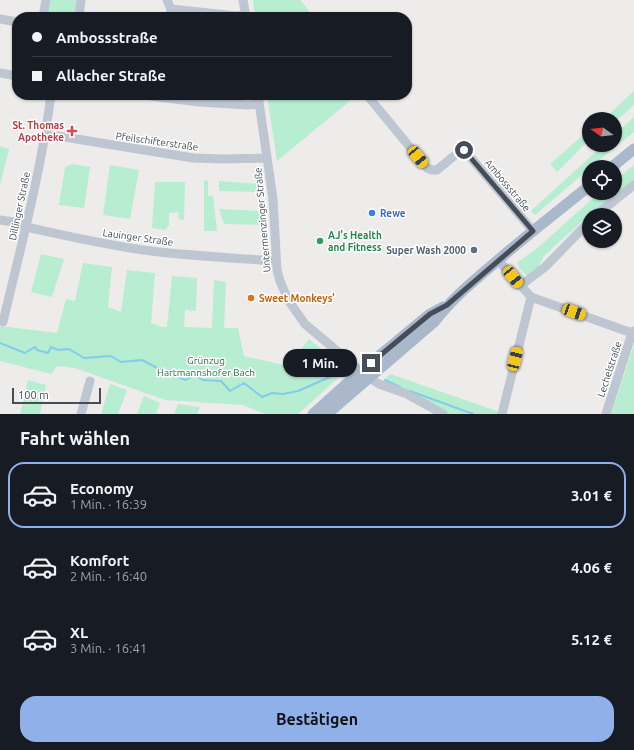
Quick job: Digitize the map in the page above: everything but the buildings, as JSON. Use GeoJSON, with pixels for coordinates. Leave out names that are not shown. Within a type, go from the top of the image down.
{"type":"FeatureCollection","features":[{"type":"Feature","properties":{"kind":"main road"},"geometry":{"type":"LineString","coordinates":[[621,160],[634,149]]}},
{"type":"Feature","properties":{"kind":"main road"},"geometry":{"type":"LineString","coordinates":[[313,414],[435,321],[447,305],[498,260],[582,192]]}},
{"type":"Feature","properties":{"kind":"main road"},"geometry":{"type":"LineString","coordinates":[[327,414],[365,375]]}},
{"type":"Feature","properties":{"kind":"street"},"geometry":{"type":"LineString","coordinates":[[45,12],[46,0]]}},
{"type":"Feature","properties":{"kind":"street"},"geometry":{"type":"LineString","coordinates":[[80,12],[81,0]]}},
{"type":"Feature","properties":{"kind":"street"},"geometry":{"type":"LineString","coordinates":[[167,0],[170,12]]}},
{"type":"Feature","properties":{"kind":"street"},"geometry":{"type":"LineString","coordinates":[[243,0],[244,12]]}},
{"type":"Feature","properties":{"kind":"street"},"geometry":{"type":"LineString","coordinates":[[0,19],[12,21]]}},
{"type":"Feature","properties":{"kind":"street"},"geometry":{"type":"LineString","coordinates":[[0,73],[12,75]]}},
{"type":"Feature","properties":{"kind":"street","name":"Dillinger Straße"},"geometry":{"type":"LineString","coordinates":[[3,322],[26,227],[46,134],[50,100]]}},
{"type":"Feature","properties":{"kind":"street"},"geometry":{"type":"LineString","coordinates":[[183,100],[248,106],[258,100]]}},
{"type":"Feature","properties":{"kind":"street","name":"Untermenzinger Straße"},"geometry":{"type":"LineString","coordinates":[[258,100],[274,207],[277,270],[285,292],[300,318],[365,375],[379,384],[407,394],[443,414]]}},
{"type":"Feature","properties":{"kind":"street","name":"Ambossstraße"},"geometry":{"type":"LineString","coordinates":[[371,100],[427,168],[437,170],[460,151],[462,150],[466,152],[533,231]]}},
{"type":"Feature","properties":{"kind":"street","name":"Pfeilschifterstraße"},"geometry":{"type":"LineString","coordinates":[[46,134],[193,158],[267,158]]}},
{"type":"Feature","properties":{"kind":"street"},"geometry":{"type":"LineString","coordinates":[[605,208],[634,185]]}},
{"type":"Feature","properties":{"kind":"street","name":"Lauinger Straße"},"geometry":{"type":"LineString","coordinates":[[0,220],[82,240],[144,250],[276,261]]}},
{"type":"Feature","properties":{"kind":"street"},"geometry":{"type":"LineString","coordinates":[[520,286],[545,267],[582,229]]}},
{"type":"Feature","properties":{"kind":"street"},"geometry":{"type":"LineString","coordinates":[[498,260],[520,286],[531,296],[633,332]]}},
{"type":"Feature","properties":{"kind":"street"},"geometry":{"type":"LineString","coordinates":[[502,414],[531,296]]}},
{"type":"Feature","properties":{"kind":"street","name":"Lechelstraße"},"geometry":{"type":"LineString","coordinates":[[606,414],[633,332]]}},
{"type":"Feature","properties":{"kind":"street"},"geometry":{"type":"LineString","coordinates":[[81,414],[90,382]]}},
{"type":"Feature","properties":{"kind":"green space"},"geometry":{"type":"Polygon","coordinates":[[[47,0],[79,0],[78,12],[45,12],[47,0]]]}},
{"type":"Feature","properties":{"kind":"green space"},"geometry":{"type":"Polygon","coordinates":[[[253,0],[300,0],[310,12],[254,12],[253,0]]]}},
{"type":"Feature","properties":{"kind":"green space"},"geometry":{"type":"Polygon","coordinates":[[[634,91],[634,105],[622,116],[622,112],[611,112],[634,91]]]}},
{"type":"Feature","properties":{"kind":"green space"},"geometry":{"type":"Polygon","coordinates":[[[268,100],[351,100],[277,161],[268,100]]]}},
{"type":"Feature","properties":{"kind":"green space"},"geometry":{"type":"Polygon","coordinates":[[[634,117],[634,132],[622,142],[622,128],[634,117]]]}},
{"type":"Feature","properties":{"kind":"green space"},"geometry":{"type":"Polygon","coordinates":[[[582,136],[582,147],[557,172],[550,164],[582,136]]]}},
{"type":"Feature","properties":{"kind":"green space"},"geometry":{"type":"Polygon","coordinates":[[[0,146],[9,149],[0,186],[0,146]]]}},
{"type":"Feature","properties":{"kind":"green space"},"geometry":{"type":"Polygon","coordinates":[[[595,152],[609,152],[600,160],[587,160],[595,152]]]}},
{"type":"Feature","properties":{"kind":"green space"},"geometry":{"type":"Polygon","coordinates":[[[72,164],[90,167],[84,208],[59,205],[65,167],[72,164]]]}},
{"type":"Feature","properties":{"kind":"green space"},"geometry":{"type":"Polygon","coordinates":[[[582,164],[582,175],[535,215],[531,211],[582,164]]]}},
{"type":"Feature","properties":{"kind":"green space"},"geometry":{"type":"Polygon","coordinates":[[[110,165],[139,170],[130,219],[103,215],[110,165]]]}},
{"type":"Feature","properties":{"kind":"green space"},"geometry":{"type":"Polygon","coordinates":[[[634,165],[634,181],[622,190],[622,174],[634,165]]]}},
{"type":"Feature","properties":{"kind":"green space"},"geometry":{"type":"Polygon","coordinates":[[[204,180],[208,181],[208,196],[213,196],[217,231],[204,231],[204,180]]]}},
{"type":"Feature","properties":{"kind":"green space"},"geometry":{"type":"Polygon","coordinates":[[[219,181],[261,184],[261,192],[219,191],[219,181]]]}},
{"type":"Feature","properties":{"kind":"green space"},"geometry":{"type":"Polygon","coordinates":[[[155,182],[185,182],[184,220],[179,219],[178,212],[169,213],[169,225],[165,230],[152,228],[155,182]]]}},
{"type":"Feature","properties":{"kind":"green space"},"geometry":{"type":"Polygon","coordinates":[[[591,200],[609,200],[598,208],[582,208],[591,200]]]}},
{"type":"Feature","properties":{"kind":"green space"},"geometry":{"type":"Polygon","coordinates":[[[582,208],[582,221],[544,256],[538,268],[529,278],[519,268],[518,262],[535,250],[582,208]]]}},
{"type":"Feature","properties":{"kind":"green space"},"geometry":{"type":"Polygon","coordinates":[[[219,209],[260,211],[262,225],[224,224],[219,209]]]}},
{"type":"Feature","properties":{"kind":"green space"},"geometry":{"type":"Polygon","coordinates":[[[41,254],[64,259],[52,297],[31,292],[41,254]]]}},
{"type":"Feature","properties":{"kind":"green space","name":"Grünzug Hartmannshofer Bach"},"geometry":{"type":"Polygon","coordinates":[[[83,263],[112,267],[108,307],[121,312],[127,270],[155,273],[151,323],[162,327],[167,327],[172,276],[197,278],[196,311],[185,310],[184,327],[212,328],[214,280],[226,282],[224,328],[238,328],[244,356],[288,366],[309,339],[337,362],[340,372],[338,378],[298,414],[265,414],[243,405],[165,400],[75,368],[57,366],[51,374],[0,361],[0,326],[57,333],[66,299],[75,301],[83,263]]]}},
{"type":"Feature","properties":{"kind":"green space"},"geometry":{"type":"Polygon","coordinates":[[[634,344],[634,414],[611,414],[634,344]]]}},
{"type":"Feature","properties":{"kind":"green space"},"geometry":{"type":"Polygon","coordinates":[[[390,374],[506,414],[446,414],[382,382],[390,374]]]}},
{"type":"Feature","properties":{"kind":"green space"},"geometry":{"type":"Polygon","coordinates":[[[28,380],[46,385],[40,414],[20,414],[28,380]]]}},
{"type":"Feature","properties":{"kind":"green space"},"geometry":{"type":"Polygon","coordinates":[[[110,384],[127,390],[118,414],[101,414],[110,384]]]}},
{"type":"Feature","properties":{"kind":"green space"},"geometry":{"type":"Polygon","coordinates":[[[144,396],[160,403],[156,414],[137,414],[144,396]]]}},
{"type":"Feature","properties":{"kind":"green space"},"geometry":{"type":"Polygon","coordinates":[[[178,404],[200,407],[197,414],[174,414],[178,404]]]}},
{"type":"Feature","properties":{"kind":"waterway"},"geometry":{"type":"LineString","coordinates":[[0,343],[25,353],[35,347],[37,350],[48,353],[51,347],[58,350],[69,349],[84,358],[111,356],[121,362],[142,360],[165,372],[174,373],[180,378],[186,380],[194,375],[203,380],[221,381],[230,391],[244,383],[262,397],[272,393],[283,394],[298,391],[341,372]]}},
{"type":"Feature","properties":{"kind":"waterway"},"geometry":{"type":"LineString","coordinates":[[385,380],[400,387]]}},
{"type":"Feature","properties":{"kind":"waterway"},"geometry":{"type":"LineString","coordinates":[[410,391],[473,414]]}},
{"type":"Feature","properties":{"kind":"place","name":"St. Thomas Apotheke"},"geometry":{"type":"Point","coordinates":[72,131]}},
{"type":"Feature","properties":{"kind":"place","name":"Rewe"},"geometry":{"type":"Point","coordinates":[372,213]}},
{"type":"Feature","properties":{"kind":"place","name":"AJ's Health and Fitness"},"geometry":{"type":"Point","coordinates":[320,241]}},
{"type":"Feature","properties":{"kind":"place","name":"Super Wash 2000"},"geometry":{"type":"Point","coordinates":[474,250]}},
{"type":"Feature","properties":{"kind":"place","name":"Sweet Monkeys'"},"geometry":{"type":"Point","coordinates":[251,298]}},
{"type":"Feature","properties":{"kind":"route"},"geometry":{"type":"LineString","coordinates":[[371,363],[430,314],[447,305],[510,249],[533,231],[464,150]]}}]}
